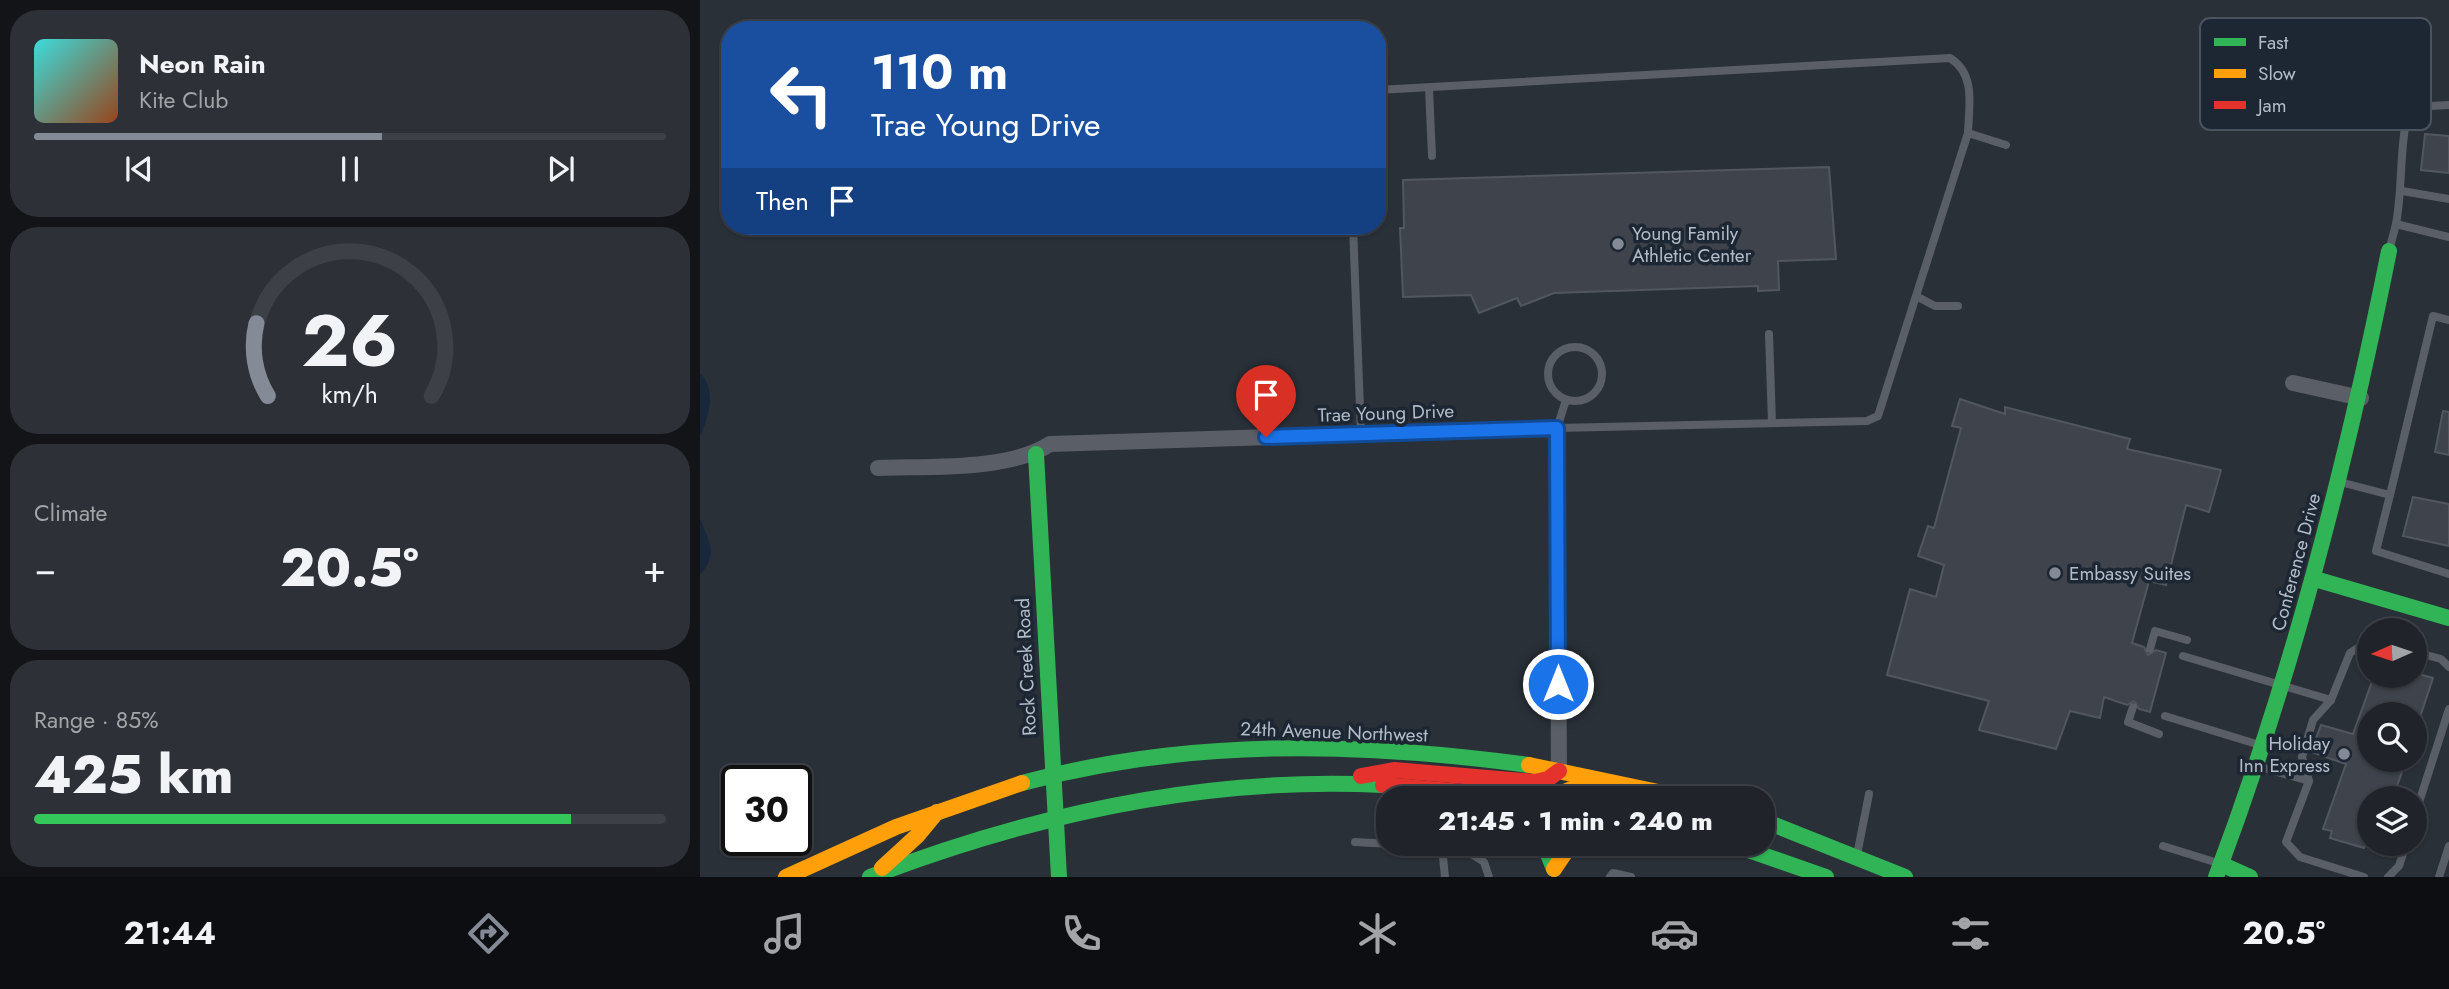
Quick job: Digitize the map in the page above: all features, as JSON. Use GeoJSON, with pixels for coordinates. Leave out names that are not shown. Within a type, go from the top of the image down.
{"type":"FeatureCollection","features":[{"type":"Feature","properties":{"kind":"main road","name":"Conference Drive"},"geometry":{"type":"LineString","coordinates":[[2218,871],[2264,746],[2315,579],[2361,398],[2389,251]]}},
{"type":"Feature","properties":{"kind":"main road","name":"Rock Creek Road"},"geometry":{"type":"LineString","coordinates":[[1036,454],[1059,877]]}},
{"type":"Feature","properties":{"kind":"main road"},"geometry":{"type":"LineString","coordinates":[[2315,579],[2449,618]]}},
{"type":"Feature","properties":{"kind":"main road","name":"24th Avenue Northwest"},"geometry":{"type":"LineString","coordinates":[[786,877],[939,810],[1054,775],[1153,757],[1266,747],[1381,751],[1559,771],[1630,786]]}},
{"type":"Feature","properties":{"kind":"main road"},"geometry":{"type":"LineString","coordinates":[[1307,786],[1394,769],[1535,782],[1548,779],[1559,771]]}},
{"type":"Feature","properties":{"kind":"main road"},"geometry":{"type":"LineString","coordinates":[[872,876],[1013,828],[1156,799],[1307,786],[1376,787]]}},
{"type":"Feature","properties":{"kind":"main road"},"geometry":{"type":"LineString","coordinates":[[872,876],[918,835],[939,810]]}},
{"type":"Feature","properties":{"kind":"main road"},"geometry":{"type":"LineString","coordinates":[[1775,824],[1857,855],[1905,877]]}},
{"type":"Feature","properties":{"kind":"main road"},"geometry":{"type":"LineString","coordinates":[[1775,828],[1786,828]]}},
{"type":"Feature","properties":{"kind":"main road"},"geometry":{"type":"LineString","coordinates":[[1548,856],[1554,873]]}},
{"type":"Feature","properties":{"kind":"main road"},"geometry":{"type":"LineString","coordinates":[[1554,873],[1564,856]]}},
{"type":"Feature","properties":{"kind":"main road"},"geometry":{"type":"LineString","coordinates":[[1766,856],[1826,877]]}},
{"type":"Feature","properties":{"kind":"main road"},"geometry":{"type":"LineString","coordinates":[[2218,871],[2250,877]]}},
{"type":"Feature","properties":{"kind":"street"},"geometry":{"type":"LineString","coordinates":[[2293,383],[2361,398]]}},
{"type":"Feature","properties":{"kind":"street","name":"Trae Young Drive"},"geometry":{"type":"LineString","coordinates":[[878,468],[991,462],[1036,454],[1050,444],[1557,428]]}},
{"type":"Feature","properties":{"kind":"street"},"geometry":{"type":"LineString","coordinates":[[1557,428],[1559,771]]}},
{"type":"Feature","properties":{"kind":"lane"},"geometry":{"type":"LineString","coordinates":[[1386,90],[1950,58],[1962,66],[1968,81],[1968,133],[1878,416],[1867,421],[1557,428],[1566,400]]}},
{"type":"Feature","properties":{"kind":"lane"},"geometry":{"type":"LineString","coordinates":[[1429,88],[1432,156]]}},
{"type":"Feature","properties":{"kind":"lane"},"geometry":{"type":"LineString","coordinates":[[2431,105],[2449,105]]}},
{"type":"Feature","properties":{"kind":"lane"},"geometry":{"type":"LineString","coordinates":[[2389,251],[2402,191],[2400,166],[2405,130]]}},
{"type":"Feature","properties":{"kind":"lane"},"geometry":{"type":"LineString","coordinates":[[1968,133],[2006,145]]}},
{"type":"Feature","properties":{"kind":"lane"},"geometry":{"type":"LineString","coordinates":[[2402,191],[2449,199]]}},
{"type":"Feature","properties":{"kind":"lane"},"geometry":{"type":"LineString","coordinates":[[2396,224],[2449,237]]}},
{"type":"Feature","properties":{"kind":"lane"},"geometry":{"type":"LineString","coordinates":[[1353,235],[1361,435]]}},
{"type":"Feature","properties":{"kind":"lane"},"geometry":{"type":"LineString","coordinates":[[1916,296],[1935,306],[1958,306]]}},
{"type":"Feature","properties":{"kind":"lane"},"geometry":{"type":"LineString","coordinates":[[2449,320],[2433,316],[2376,551],[2449,574]]}},
{"type":"Feature","properties":{"kind":"lane"},"geometry":{"type":"LineString","coordinates":[[1769,334],[1772,423]]}},
{"type":"Feature","properties":{"kind":"lane"},"geometry":{"type":"LineString","coordinates":[[1567,347],[1584,348],[1598,359],[1602,367],[1600,386],[1587,399],[1566,400],[1550,383],[1549,366],[1553,358],[1567,347]]}},
{"type":"Feature","properties":{"kind":"lane"},"geometry":{"type":"LineString","coordinates":[[2340,481],[2390,495]]}},
{"type":"Feature","properties":{"kind":"lane"},"geometry":{"type":"LineString","coordinates":[[2150,649],[2155,632],[2187,640]]}},
{"type":"Feature","properties":{"kind":"lane"},"geometry":{"type":"LineString","coordinates":[[2357,648],[2350,653],[2331,700],[2314,720],[2302,757],[2309,781],[2286,842],[2300,857],[2364,877]]}},
{"type":"Feature","properties":{"kind":"lane"},"geometry":{"type":"LineString","coordinates":[[2427,655],[2441,659],[2449,667]]}},
{"type":"Feature","properties":{"kind":"lane"},"geometry":{"type":"LineString","coordinates":[[2183,656],[2331,700]]}},
{"type":"Feature","properties":{"kind":"lane"},"geometry":{"type":"LineString","coordinates":[[2133,707],[2128,722],[2159,734]]}},
{"type":"Feature","properties":{"kind":"lane"},"geometry":{"type":"LineString","coordinates":[[2424,786],[2449,709]]}},
{"type":"Feature","properties":{"kind":"lane"},"geometry":{"type":"LineString","coordinates":[[2165,716],[2264,746]]}},
{"type":"Feature","properties":{"kind":"lane"},"geometry":{"type":"LineString","coordinates":[[2257,766],[2309,781]]}},
{"type":"Feature","properties":{"kind":"lane"},"geometry":{"type":"LineString","coordinates":[[1857,855],[1869,794]]}},
{"type":"Feature","properties":{"kind":"lane"},"geometry":{"type":"LineString","coordinates":[[1355,842],[1376,843]]}},
{"type":"Feature","properties":{"kind":"lane"},"geometry":{"type":"LineString","coordinates":[[2163,846],[2218,871]]}},
{"type":"Feature","properties":{"kind":"lane"},"geometry":{"type":"LineString","coordinates":[[2439,877],[2449,846]]}},
{"type":"Feature","properties":{"kind":"lane"},"geometry":{"type":"LineString","coordinates":[[1443,856],[1445,877]]}},
{"type":"Feature","properties":{"kind":"lane"},"geometry":{"type":"LineString","coordinates":[[1475,856],[1483,862],[1489,877]]}},
{"type":"Feature","properties":{"kind":"lane"},"geometry":{"type":"LineString","coordinates":[[2388,877],[2399,866],[2402,856]]}},
{"type":"Feature","properties":{"kind":"lane"},"geometry":{"type":"LineString","coordinates":[[1610,877],[1613,873],[1630,877]]}},
{"type":"Feature","properties":{"kind":"water"},"geometry":{"type":"Polygon","coordinates":[[[700,373],[708,387],[710,403],[700,436],[700,373]]]}},
{"type":"Feature","properties":{"kind":"water"},"geometry":{"type":"Polygon","coordinates":[[[700,518],[711,554],[700,575],[700,518]]]}},
{"type":"Feature","properties":{"kind":"building"},"geometry":{"type":"Polygon","coordinates":[[[2425,134],[2449,136],[2449,173],[2421,170],[2425,134]]]}},
{"type":"Feature","properties":{"kind":"building","name":"Young Family Athletic Center"},"geometry":{"type":"Polygon","coordinates":[[[1829,167],[1836,259],[1778,261],[1779,290],[1758,291],[1758,286],[1554,293],[1521,306],[1517,298],[1479,313],[1471,295],[1403,297],[1400,228],[1404,228],[1403,180],[1829,167]]]}},
{"type":"Feature","properties":{"kind":"building","name":"Embassy Suites"},"geometry":{"type":"Polygon","coordinates":[[[1960,399],[2005,414],[2005,407],[2130,439],[2127,449],[2221,470],[2209,512],[2186,505],[2166,585],[2149,581],[2132,643],[2144,647],[2148,655],[2156,650],[2166,653],[2150,712],[2139,709],[2134,701],[2127,705],[2104,697],[2100,718],[2070,711],[2056,749],[1979,730],[1989,701],[1887,675],[1910,589],[1936,597],[1944,565],[1918,556],[1928,526],[1934,528],[1961,428],[1952,426],[1960,399]]]}},
{"type":"Feature","properties":{"kind":"building"},"geometry":{"type":"Polygon","coordinates":[[[2443,411],[2449,412],[2449,455],[2435,452],[2443,411]]]}},
{"type":"Feature","properties":{"kind":"building"},"geometry":{"type":"Polygon","coordinates":[[[2413,497],[2449,504],[2449,546],[2403,536],[2413,497]]]}},
{"type":"Feature","properties":{"kind":"building"},"geometry":{"type":"Polygon","coordinates":[[[2427,676],[2433,678],[2425,702],[2365,702],[2370,688],[2427,688],[2427,676]]]}},
{"type":"Feature","properties":{"kind":"building"},"geometry":{"type":"Polygon","coordinates":[[[2357,723],[2357,772],[2402,772],[2397,786],[2357,786],[2357,846],[2330,838],[2332,831],[2323,829],[2346,764],[2311,752],[2321,725],[2353,734],[2357,723]]]}},
{"type":"Feature","properties":{"kind":"traffic: fast"},"geometry":{"type":"LineString","coordinates":[[2216,877],[2269,723],[2315,568],[2355,410],[2389,251]]}},
{"type":"Feature","properties":{"kind":"traffic: fast"},"geometry":{"type":"LineString","coordinates":[[1036,454],[1059,877]]}},
{"type":"Feature","properties":{"kind":"traffic: fast"},"geometry":{"type":"LineString","coordinates":[[2315,579],[2449,618]]}},
{"type":"Feature","properties":{"kind":"traffic: fast"},"geometry":{"type":"LineString","coordinates":[[1022,783],[1085,768],[1148,758],[1274,748],[1402,752],[1529,765]]}},
{"type":"Feature","properties":{"kind":"traffic: fast"},"geometry":{"type":"LineString","coordinates":[[870,877],[994,835],[1122,804],[1251,787],[1383,785]]}},
{"type":"Feature","properties":{"kind":"traffic: fast"},"geometry":{"type":"LineString","coordinates":[[1775,825],[1905,877]]}},
{"type":"Feature","properties":{"kind":"traffic: fast"},"geometry":{"type":"LineString","coordinates":[[1549,856],[1554,869]]}},
{"type":"Feature","properties":{"kind":"traffic: fast"},"geometry":{"type":"LineString","coordinates":[[1766,856],[1826,877]]}},
{"type":"Feature","properties":{"kind":"traffic: fast"},"geometry":{"type":"LineString","coordinates":[[2221,864],[2250,877]]}},
{"type":"Feature","properties":{"kind":"traffic: slow"},"geometry":{"type":"LineString","coordinates":[[1529,765],[1630,786]]}},
{"type":"Feature","properties":{"kind":"traffic: slow"},"geometry":{"type":"LineString","coordinates":[[786,877],[896,827],[1022,783]]}},
{"type":"Feature","properties":{"kind":"traffic: slow"},"geometry":{"type":"LineString","coordinates":[[882,868],[918,835],[937,812]]}},
{"type":"Feature","properties":{"kind":"traffic: slow"},"geometry":{"type":"LineString","coordinates":[[1554,869],[1563,856]]}},
{"type":"Feature","properties":{"kind":"traffic: jam"},"geometry":{"type":"LineString","coordinates":[[1361,776],[1394,770],[1535,782],[1548,779],[1559,771]]}},
{"type":"Feature","properties":{"kind":"traffic: jam"},"geometry":{"type":"LineString","coordinates":[[1383,785],[1394,786]]}},
{"type":"Feature","properties":{"kind":"place","name":"Young Family Athletic Center"},"geometry":{"type":"Point","coordinates":[1618,244]}},
{"type":"Feature","properties":{"kind":"place","name":"Embassy Suites"},"geometry":{"type":"Point","coordinates":[2055,573]}},
{"type":"Feature","properties":{"kind":"place","name":"Holiday Inn Express"},"geometry":{"type":"Point","coordinates":[2344,754]}},
{"type":"Feature","properties":{"kind":"route"},"geometry":{"type":"LineString","coordinates":[[1266,437],[1557,428],[1558,684]]}}]}
